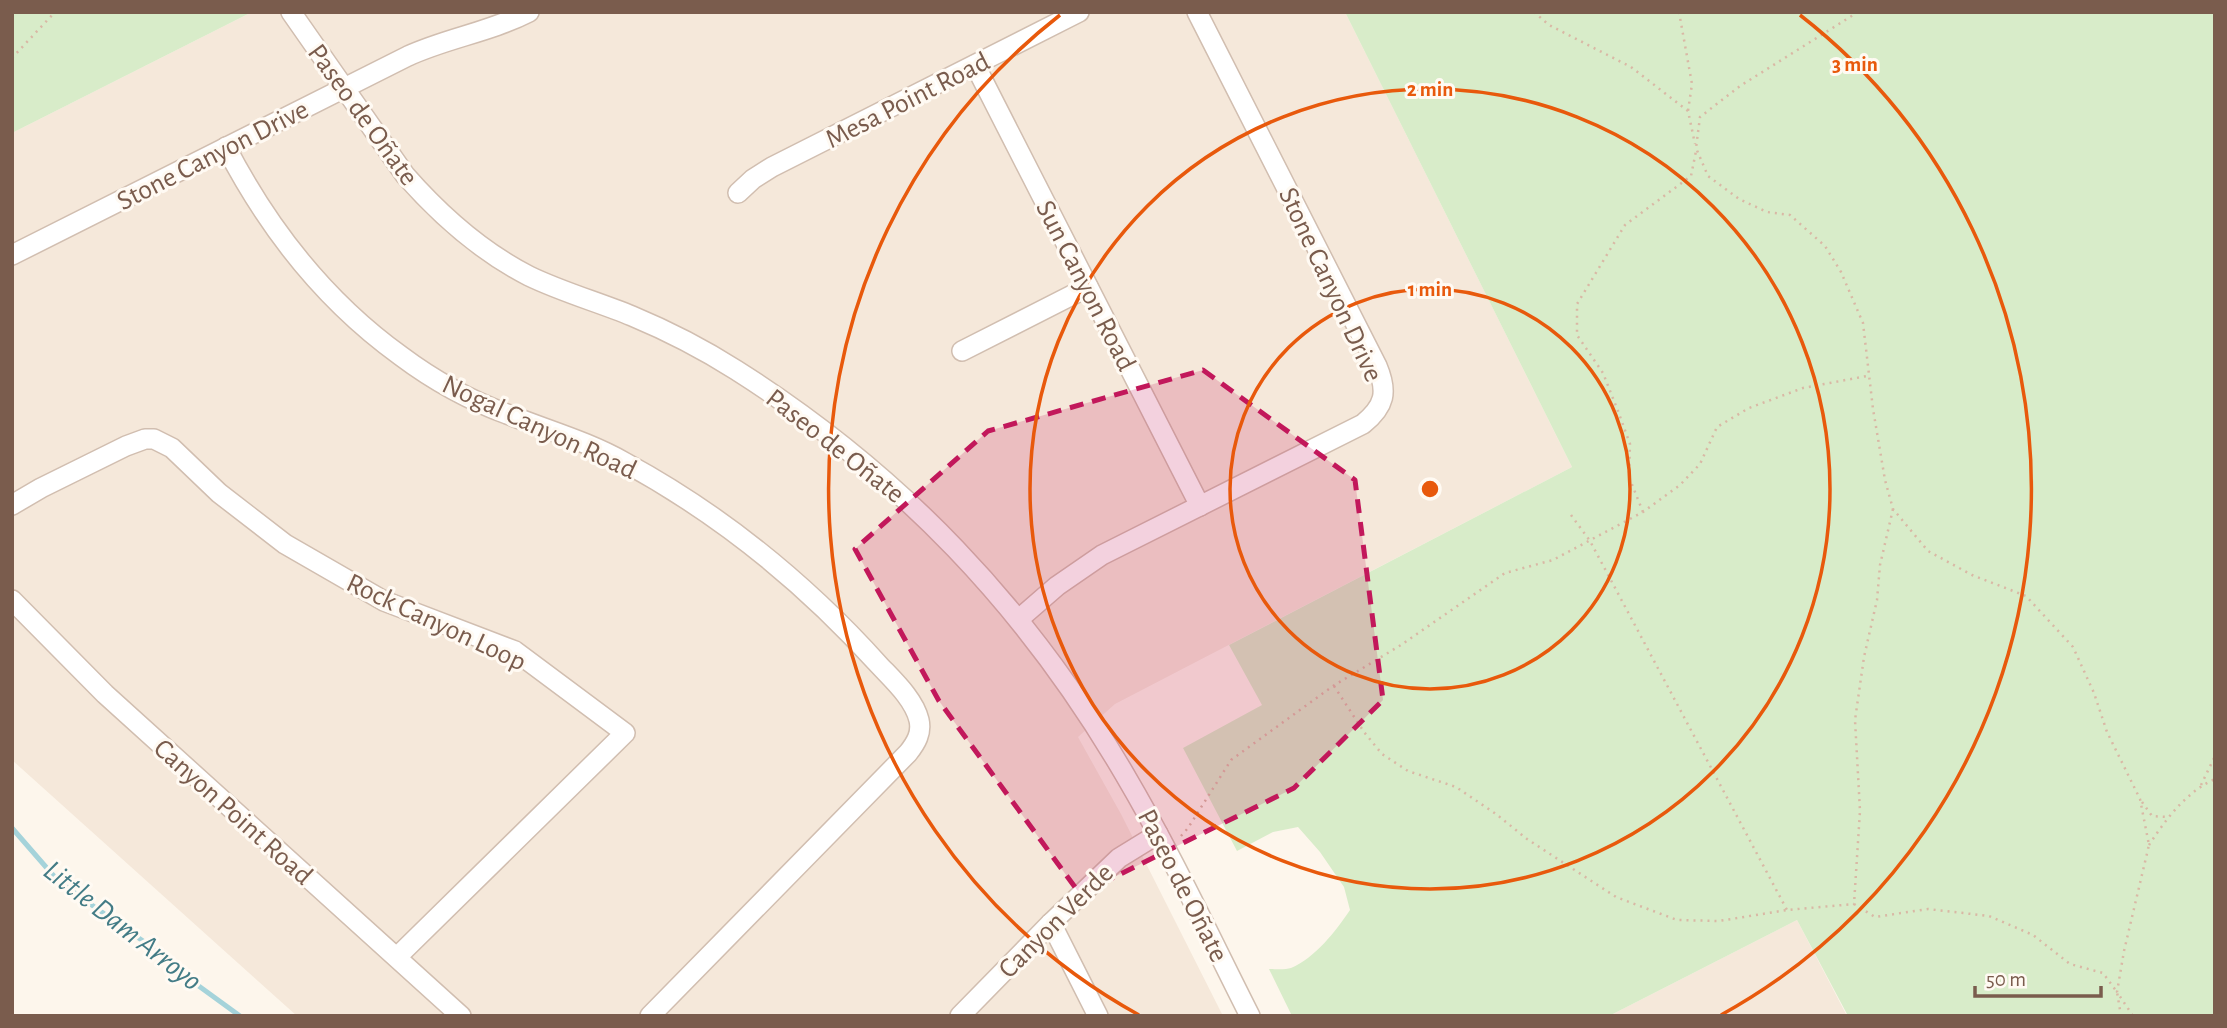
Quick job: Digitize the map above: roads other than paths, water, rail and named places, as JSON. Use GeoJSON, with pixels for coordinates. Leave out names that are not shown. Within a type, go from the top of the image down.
{"type":"FeatureCollection","features":[{"type":"Feature","properties":{"kind":"street","name":"Paseo de Oñate"},"geometry":{"type":"LineString","coordinates":[[291,12],[405,175],[425,198],[466,236],[526,274],[687,341],[783,401],[861,459],[970,563],[1056,667],[1124,773],[1158,834],[1250,1016]]}},
{"type":"Feature","properties":{"kind":"street","name":"Stone Canyon Drive"},"geometry":{"type":"LineString","coordinates":[[12,255],[419,51],[491,29],[529,12]]}},
{"type":"Feature","properties":{"kind":"street","name":"Mesa Point Road"},"geometry":{"type":"LineString","coordinates":[[738,193],[772,167],[1079,12]]}},
{"type":"Feature","properties":{"kind":"street","name":"Stone Canyon Drive"},"geometry":{"type":"LineString","coordinates":[[1019,619],[1088,564],[1363,424],[1379,409],[1383,398],[1377,366],[1197,12]]}},
{"type":"Feature","properties":{"kind":"street","name":"Sun Canyon Road"},"geometry":{"type":"LineString","coordinates":[[975,65],[1200,506]]}},
{"type":"Feature","properties":{"kind":"street","name":"Nogal Canyon Road"},"geometry":{"type":"LineString","coordinates":[[226,147],[251,192],[295,254],[323,287],[369,331],[419,369],[463,395],[598,449],[646,474],[696,506],[762,554],[811,596],[869,653],[916,710],[920,733],[908,753],[650,1016]]}},
{"type":"Feature","properties":{"kind":"street"},"geometry":{"type":"LineString","coordinates":[[962,351],[1088,287]]}},
{"type":"Feature","properties":{"kind":"street","name":"Rock Canyon Loop"},"geometry":{"type":"LineString","coordinates":[[12,505],[126,446],[145,439],[155,439],[163,442],[219,493],[285,544],[384,601],[515,651],[625,733],[397,957]]}},
{"type":"Feature","properties":{"kind":"street","name":"Canyon Point Road"},"geometry":{"type":"LineString","coordinates":[[12,600],[105,694],[461,1016]]}},
{"type":"Feature","properties":{"kind":"street","name":"Canyon Verde"},"geometry":{"type":"LineString","coordinates":[[960,1016],[1119,858],[1158,834]]}},
{"type":"Feature","properties":{"kind":"street"},"geometry":{"type":"LineString","coordinates":[[1051,923],[1098,1016]]}},
{"type":"Feature","properties":{"kind":"waterway","name":"Little Dam Arroyo"},"geometry":{"type":"LineString","coordinates":[[12,828],[59,882],[143,941],[240,1016]]}}]}
